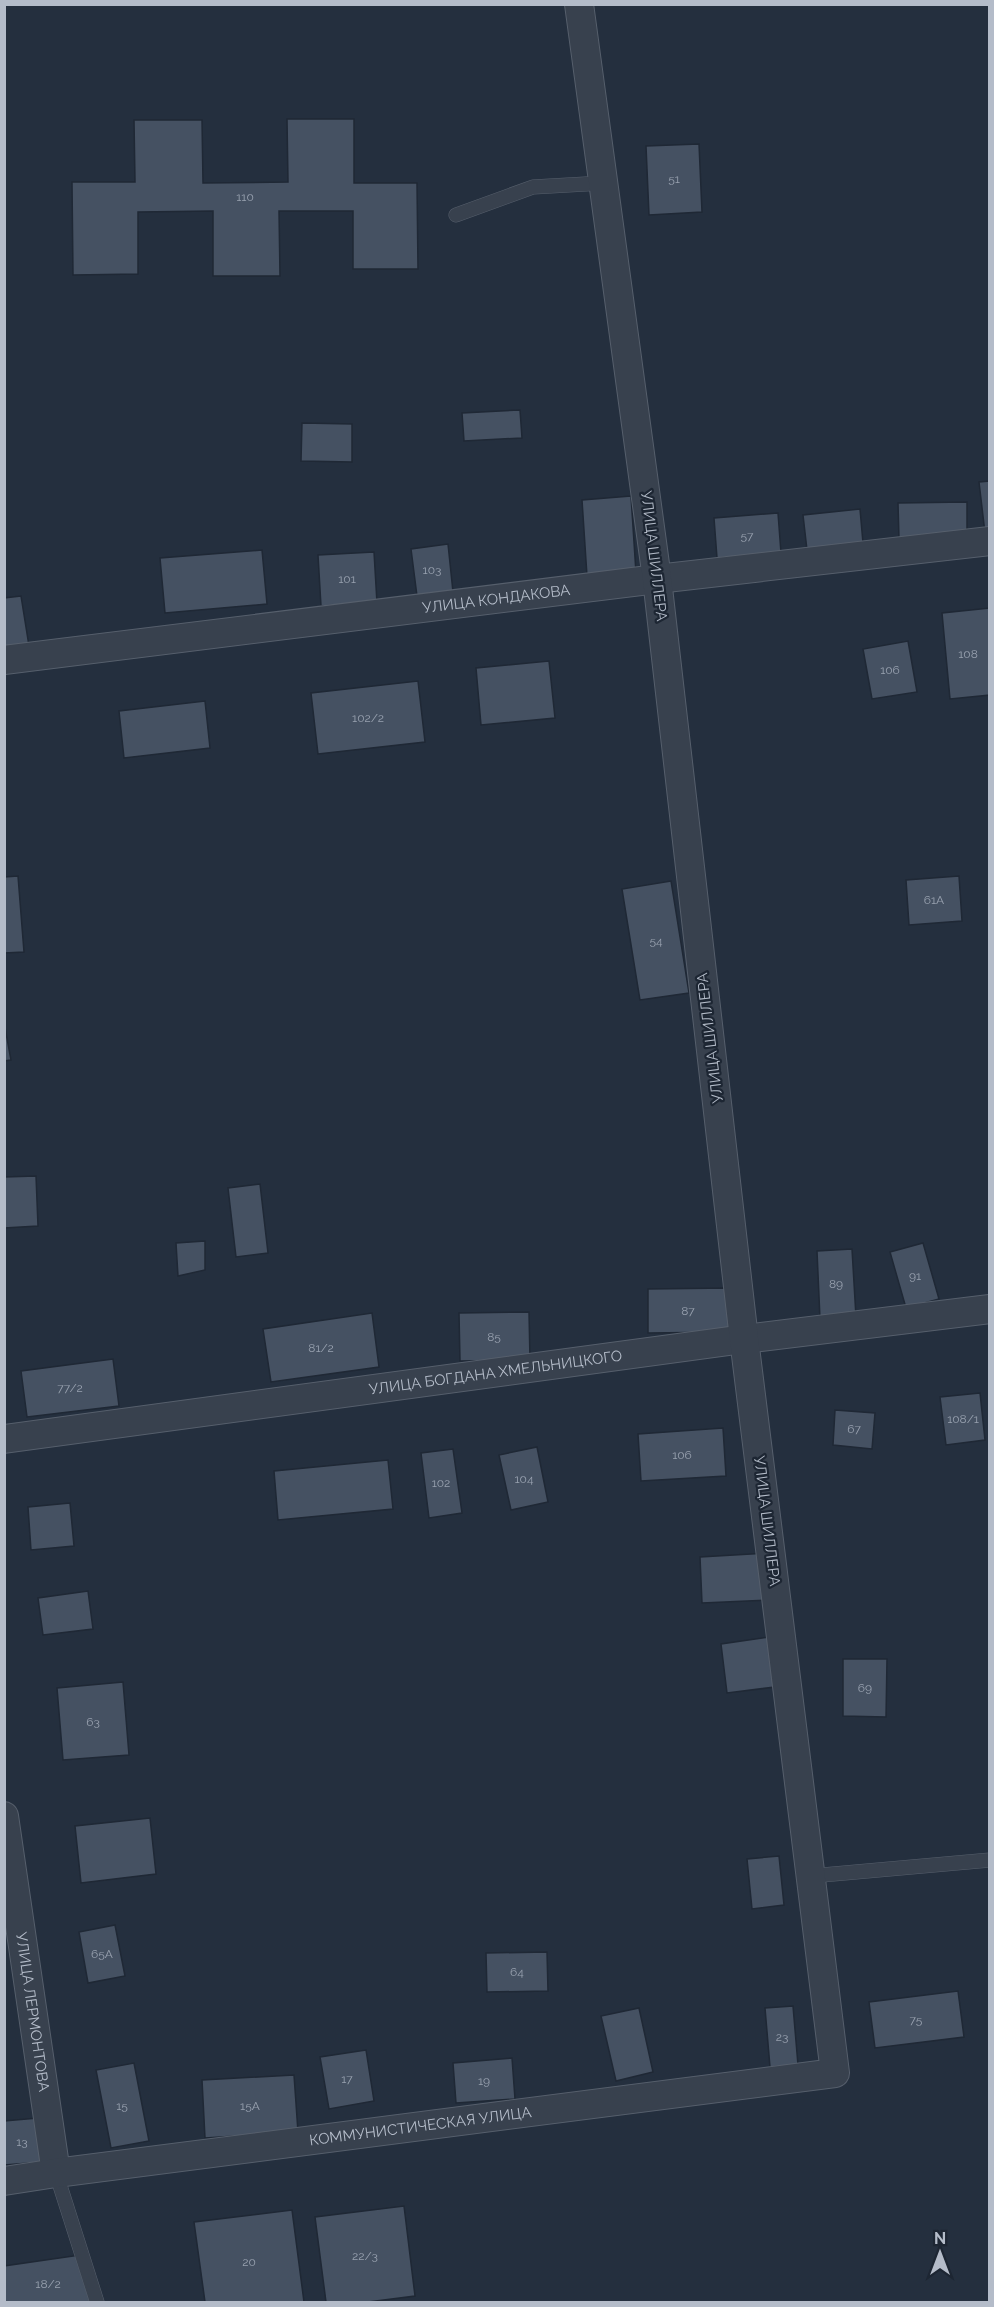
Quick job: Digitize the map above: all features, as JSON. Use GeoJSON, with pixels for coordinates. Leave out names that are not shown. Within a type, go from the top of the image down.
{"type":"FeatureCollection","features":[{"type":"Feature","properties":{"kind":"street","name":"УЛИЦА ШИЛЛЕРА"},"geometry":{"type":"LineString","coordinates":[[579,4],[657,579],[744,1339],[835,2073]]}},
{"type":"Feature","properties":{"kind":"street","name":"УЛИЦА КОНДАКОВА"},"geometry":{"type":"LineString","coordinates":[[4,660],[657,579],[990,541]]}},
{"type":"Feature","properties":{"kind":"street","name":"УЛИЦА БОГДАНА ХМЕЛЬНИЦКОГО"},"geometry":{"type":"LineString","coordinates":[[4,1439],[744,1339],[990,1309]]}},
{"type":"Feature","properties":{"kind":"street","name":"УЛИЦА ЛЕРМОНТОВА"},"geometry":{"type":"LineString","coordinates":[[4,1816],[56,2173]]}},
{"type":"Feature","properties":{"kind":"street","name":"КОММУНИСТИЧЕСКАЯ УЛИЦА"},"geometry":{"type":"LineString","coordinates":[[4,2181],[835,2073]]}},
{"type":"Feature","properties":{"kind":"lane"},"geometry":{"type":"LineString","coordinates":[[456,215],[533,187],[603,183]]}},
{"type":"Feature","properties":{"kind":"lane"},"geometry":{"type":"LineString","coordinates":[[811,1875],[990,1860]]}},
{"type":"Feature","properties":{"kind":"lane"},"geometry":{"type":"LineString","coordinates":[[56,2173],[96,2302]]}},
{"type":"Feature","properties":{"kind":"building"},"geometry":{"type":"Polygon","coordinates":[[[287,119],[354,119],[354,183],[417,183],[418,269],[353,269],[353,211],[279,211],[280,276],[213,276],[213,211],[138,212],[138,274],[73,275],[72,182],[135,182],[134,120],[202,120],[203,183],[288,182],[287,119]]]}},
{"type":"Feature","properties":{"kind":"building"},"geometry":{"type":"Polygon","coordinates":[[[699,144],[702,212],[649,215],[646,146],[699,144]]]}},
{"type":"Feature","properties":{"kind":"building"},"geometry":{"type":"Polygon","coordinates":[[[520,410],[522,438],[464,441],[462,413],[520,410]]]}},
{"type":"Feature","properties":{"kind":"building"},"geometry":{"type":"Polygon","coordinates":[[[302,423],[352,424],[352,462],[301,461],[302,423]]]}},
{"type":"Feature","properties":{"kind":"building"},"geometry":{"type":"Polygon","coordinates":[[[990,481],[990,532],[985,533],[979,482],[990,481]]]}},
{"type":"Feature","properties":{"kind":"building"},"geometry":{"type":"Polygon","coordinates":[[[631,496],[636,573],[587,576],[582,500],[631,496]]]}},
{"type":"Feature","properties":{"kind":"building"},"geometry":{"type":"Polygon","coordinates":[[[967,502],[967,538],[899,539],[898,503],[967,502]]]}},
{"type":"Feature","properties":{"kind":"building"},"geometry":{"type":"Polygon","coordinates":[[[860,509],[863,543],[807,550],[803,515],[860,509]]]}},
{"type":"Feature","properties":{"kind":"building"},"geometry":{"type":"Polygon","coordinates":[[[778,513],[781,553],[717,558],[714,518],[778,513]]]}},
{"type":"Feature","properties":{"kind":"building"},"geometry":{"type":"Polygon","coordinates":[[[448,544],[453,592],[417,596],[411,549],[448,544]]]}},
{"type":"Feature","properties":{"kind":"building"},"geometry":{"type":"Polygon","coordinates":[[[262,550],[267,604],[165,613],[160,558],[262,550]]]}},
{"type":"Feature","properties":{"kind":"building"},"geometry":{"type":"Polygon","coordinates":[[[374,552],[377,603],[321,606],[318,555],[374,552]]]}},
{"type":"Feature","properties":{"kind":"building"},"geometry":{"type":"Polygon","coordinates":[[[21,596],[29,646],[4,650],[4,598],[21,596]]]}},
{"type":"Feature","properties":{"kind":"building"},"geometry":{"type":"Polygon","coordinates":[[[990,608],[990,695],[950,699],[942,613],[990,608]]]}},
{"type":"Feature","properties":{"kind":"building"},"geometry":{"type":"Polygon","coordinates":[[[908,641],[917,692],[872,699],[863,649],[908,641]]]}},
{"type":"Feature","properties":{"kind":"building"},"geometry":{"type":"Polygon","coordinates":[[[549,661],[555,718],[481,725],[476,668],[549,661]]]}},
{"type":"Feature","properties":{"kind":"building"},"geometry":{"type":"Polygon","coordinates":[[[418,681],[425,742],[318,754],[311,693],[418,681]]]}},
{"type":"Feature","properties":{"kind":"building"},"geometry":{"type":"Polygon","coordinates":[[[205,701],[210,748],[124,758],[119,711],[205,701]]]}},
{"type":"Feature","properties":{"kind":"building"},"geometry":{"type":"Polygon","coordinates":[[[18,876],[24,952],[4,953],[4,877],[18,876]]]}},
{"type":"Feature","properties":{"kind":"building"},"geometry":{"type":"Polygon","coordinates":[[[959,876],[962,921],[909,925],[906,880],[959,876]]]}},
{"type":"Feature","properties":{"kind":"building"},"geometry":{"type":"Polygon","coordinates":[[[671,881],[689,993],[640,1000],[622,889],[671,881]]]}},
{"type":"Feature","properties":{"kind":"building"},"geometry":{"type":"Polygon","coordinates":[[[4,1022],[11,1060],[4,1061],[4,1022]]]}},
{"type":"Feature","properties":{"kind":"building"},"geometry":{"type":"Polygon","coordinates":[[[36,1176],[38,1226],[4,1228],[4,1177],[36,1176]]]}},
{"type":"Feature","properties":{"kind":"building"},"geometry":{"type":"Polygon","coordinates":[[[260,1184],[268,1253],[236,1257],[228,1188],[260,1184]]]}},
{"type":"Feature","properties":{"kind":"building"},"geometry":{"type":"Polygon","coordinates":[[[205,1241],[205,1270],[178,1276],[176,1243],[205,1241]]]}},
{"type":"Feature","properties":{"kind":"building"},"geometry":{"type":"Polygon","coordinates":[[[923,1243],[939,1299],[906,1308],[890,1252],[923,1243]]]}},
{"type":"Feature","properties":{"kind":"building"},"geometry":{"type":"Polygon","coordinates":[[[852,1249],[856,1317],[820,1319],[817,1251],[852,1249]]]}},
{"type":"Feature","properties":{"kind":"building"},"geometry":{"type":"Polygon","coordinates":[[[729,1288],[729,1332],[648,1333],[648,1289],[729,1288]]]}},
{"type":"Feature","properties":{"kind":"building"},"geometry":{"type":"Polygon","coordinates":[[[529,1312],[530,1360],[460,1361],[459,1313],[529,1312]]]}},
{"type":"Feature","properties":{"kind":"building"},"geometry":{"type":"Polygon","coordinates":[[[372,1313],[379,1367],[271,1382],[263,1329],[372,1313]]]}},
{"type":"Feature","properties":{"kind":"building"},"geometry":{"type":"Polygon","coordinates":[[[113,1359],[119,1406],[27,1417],[21,1371],[113,1359]]]}},
{"type":"Feature","properties":{"kind":"building"},"geometry":{"type":"Polygon","coordinates":[[[980,1393],[985,1440],[946,1445],[940,1397],[980,1393]]]}},
{"type":"Feature","properties":{"kind":"building"},"geometry":{"type":"Polygon","coordinates":[[[835,1410],[875,1413],[872,1449],[833,1445],[835,1410]]]}},
{"type":"Feature","properties":{"kind":"building"},"geometry":{"type":"Polygon","coordinates":[[[723,1428],[726,1476],[641,1481],[638,1434],[723,1428]]]}},
{"type":"Feature","properties":{"kind":"building"},"geometry":{"type":"Polygon","coordinates":[[[537,1447],[548,1502],[511,1510],[499,1455],[537,1447]]]}},
{"type":"Feature","properties":{"kind":"building"},"geometry":{"type":"Polygon","coordinates":[[[453,1449],[462,1513],[429,1518],[421,1453],[453,1449]]]}},
{"type":"Feature","properties":{"kind":"building"},"geometry":{"type":"Polygon","coordinates":[[[388,1460],[393,1509],[278,1520],[274,1471],[388,1460]]]}},
{"type":"Feature","properties":{"kind":"building"},"geometry":{"type":"Polygon","coordinates":[[[70,1503],[74,1546],[31,1550],[28,1507],[70,1503]]]}},
{"type":"Feature","properties":{"kind":"building"},"geometry":{"type":"Polygon","coordinates":[[[769,1553],[771,1600],[702,1603],[700,1557],[769,1553]]]}},
{"type":"Feature","properties":{"kind":"building"},"geometry":{"type":"Polygon","coordinates":[[[88,1591],[93,1629],[43,1635],[38,1598],[88,1591]]]}},
{"type":"Feature","properties":{"kind":"building"},"geometry":{"type":"Polygon","coordinates":[[[776,1636],[783,1686],[727,1693],[721,1644],[776,1636]]]}},
{"type":"Feature","properties":{"kind":"building"},"geometry":{"type":"Polygon","coordinates":[[[843,1659],[887,1659],[886,1717],[843,1716],[843,1659]]]}},
{"type":"Feature","properties":{"kind":"building"},"geometry":{"type":"Polygon","coordinates":[[[123,1682],[129,1755],[63,1760],[57,1688],[123,1682]]]}},
{"type":"Feature","properties":{"kind":"building"},"geometry":{"type":"Polygon","coordinates":[[[150,1818],[156,1874],[81,1883],[75,1826],[150,1818]]]}},
{"type":"Feature","properties":{"kind":"building"},"geometry":{"type":"Polygon","coordinates":[[[779,1856],[784,1905],[752,1909],[747,1859],[779,1856]]]}},
{"type":"Feature","properties":{"kind":"building"},"geometry":{"type":"Polygon","coordinates":[[[115,1925],[125,1976],[88,1983],[79,1932],[115,1925]]]}},
{"type":"Feature","properties":{"kind":"building"},"geometry":{"type":"Polygon","coordinates":[[[547,1952],[548,1991],[487,1992],[486,1953],[547,1952]]]}},
{"type":"Feature","properties":{"kind":"building"},"geometry":{"type":"Polygon","coordinates":[[[958,1991],[964,2037],[875,2048],[869,2002],[958,1991]]]}},
{"type":"Feature","properties":{"kind":"building"},"geometry":{"type":"Polygon","coordinates":[[[793,2006],[798,2065],[770,2067],[765,2008],[793,2006]]]}},
{"type":"Feature","properties":{"kind":"building"},"geometry":{"type":"Polygon","coordinates":[[[639,2008],[653,2072],[616,2081],[601,2016],[639,2008]]]}},
{"type":"Feature","properties":{"kind":"building"},"geometry":{"type":"Polygon","coordinates":[[[366,2050],[374,2101],[329,2109],[320,2057],[366,2050]]]}},
{"type":"Feature","properties":{"kind":"building"},"geometry":{"type":"Polygon","coordinates":[[[512,2058],[515,2099],[456,2103],[453,2063],[512,2058]]]}},
{"type":"Feature","properties":{"kind":"building"},"geometry":{"type":"Polygon","coordinates":[[[134,2063],[149,2141],[111,2148],[96,2070],[134,2063]]]}},
{"type":"Feature","properties":{"kind":"building"},"geometry":{"type":"Polygon","coordinates":[[[294,2075],[298,2132],[205,2138],[202,2080],[294,2075]]]}},
{"type":"Feature","properties":{"kind":"building"},"geometry":{"type":"Polygon","coordinates":[[[38,2118],[42,2162],[4,2165],[4,2121],[38,2118]]]}},
{"type":"Feature","properties":{"kind":"building"},"geometry":{"type":"Polygon","coordinates":[[[404,2206],[415,2296],[368,2302],[326,2302],[315,2217],[404,2206]]]}},
{"type":"Feature","properties":{"kind":"building"},"geometry":{"type":"Polygon","coordinates":[[[292,2210],[304,2302],[205,2302],[194,2222],[292,2210]]]}},
{"type":"Feature","properties":{"kind":"building"},"geometry":{"type":"Polygon","coordinates":[[[87,2254],[94,2302],[4,2302],[4,2266],[87,2254]]]}}]}
